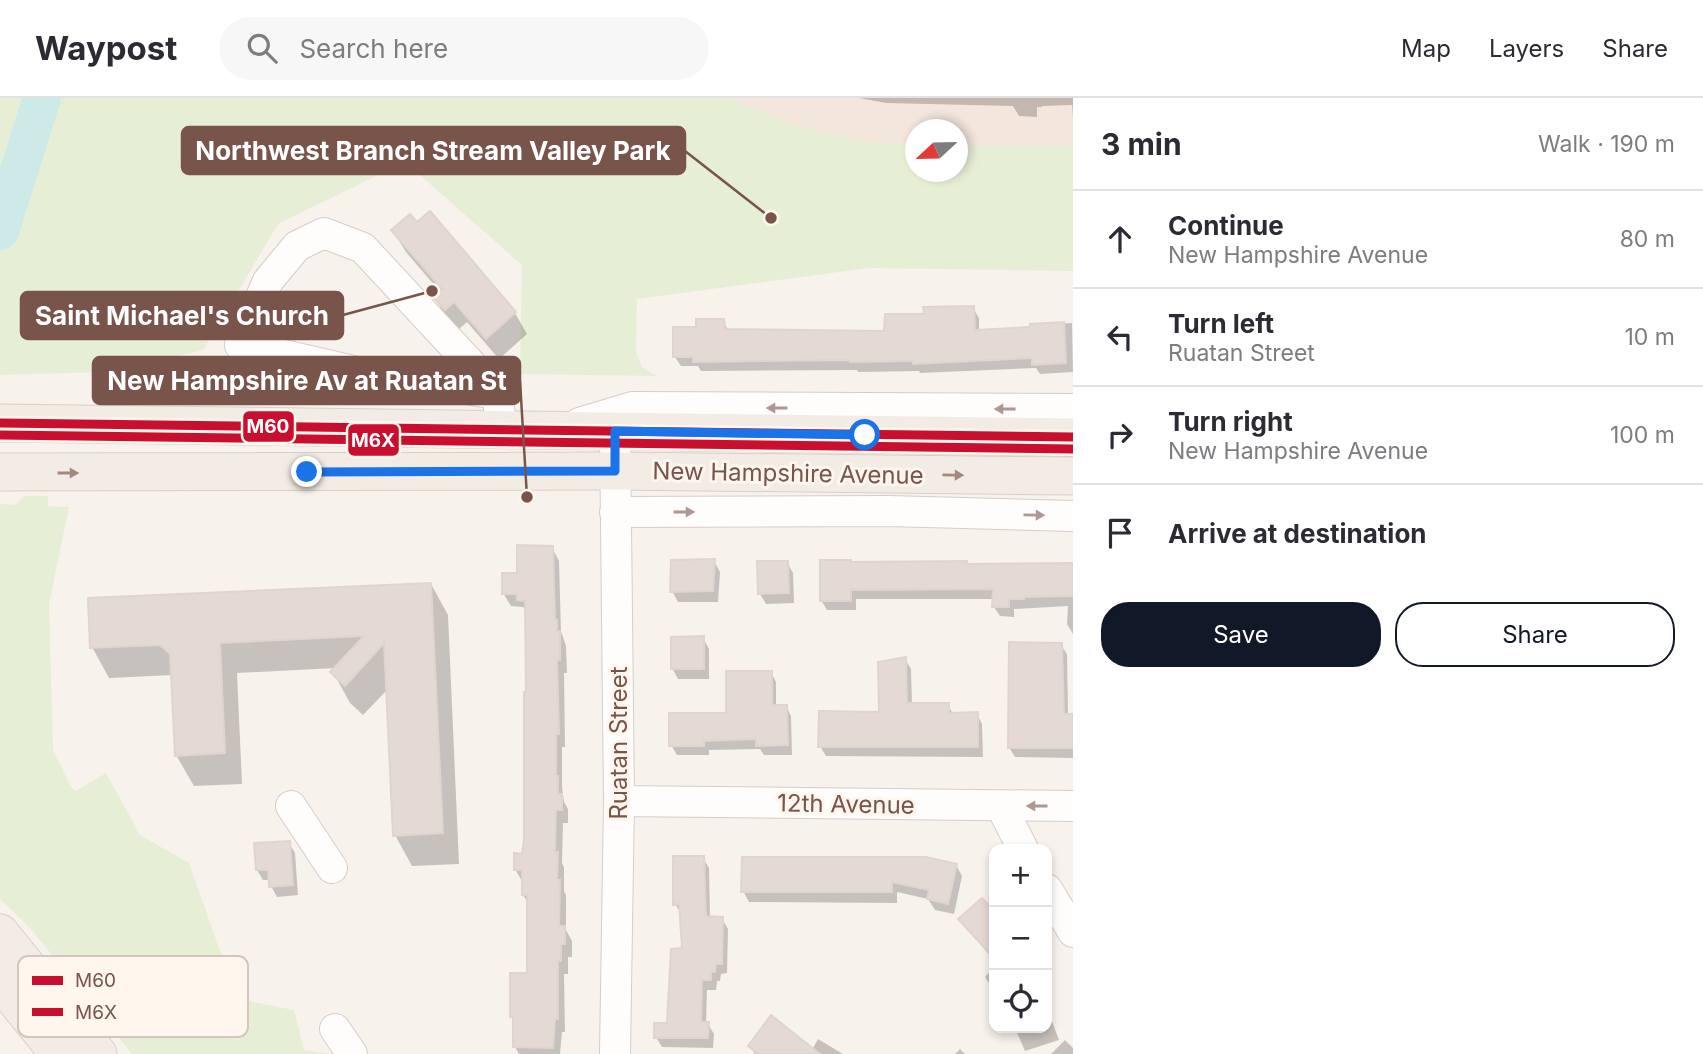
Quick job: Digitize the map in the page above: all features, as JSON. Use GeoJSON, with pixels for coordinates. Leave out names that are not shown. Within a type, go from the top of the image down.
{"type":"FeatureCollection","features":[{"type":"Feature","properties":{"kind":"main road","name":"New Hampshire Avenue"},"geometry":{"type":"LineString","coordinates":[[0,423],[1073,437]]}},
{"type":"Feature","properties":{"kind":"main road","name":"New Hampshire Avenue"},"geometry":{"type":"LineString","coordinates":[[0,472],[615,471],[1073,476]]}},
{"type":"Feature","properties":{"kind":"main road"},"geometry":{"type":"LineString","coordinates":[[0,933],[19,956]]}},
{"type":"Feature","properties":{"kind":"main road"},"geometry":{"type":"LineString","coordinates":[[0,981],[18,1003]]}},
{"type":"Feature","properties":{"kind":"main road"},"geometry":{"type":"LineString","coordinates":[[45,1037],[59,1054]]}},
{"type":"Feature","properties":{"kind":"main road"},"geometry":{"type":"LineString","coordinates":[[84,1037],[98,1054]]}},
{"type":"Feature","properties":{"kind":"street"},"geometry":{"type":"LineString","coordinates":[[497,394],[406,383],[240,345],[268,281],[297,246],[324,233],[363,248],[466,359],[497,394],[502,430]]}},
{"type":"Feature","properties":{"kind":"street"},"geometry":{"type":"LineString","coordinates":[[446,386],[466,359]]}},
{"type":"Feature","properties":{"kind":"street"},"geometry":{"type":"LineString","coordinates":[[558,430],[632,407],[1073,409]]}},
{"type":"Feature","properties":{"kind":"street","name":"Ruatan Street"},"geometry":{"type":"LineString","coordinates":[[615,431],[619,802],[615,1054]]}},
{"type":"Feature","properties":{"kind":"street"},"geometry":{"type":"LineString","coordinates":[[615,512],[888,511],[1073,516]]}},
{"type":"Feature","properties":{"kind":"street","name":"12th Avenue"},"geometry":{"type":"LineString","coordinates":[[619,802],[1073,806]]}},
{"type":"Feature","properties":{"kind":"street"},"geometry":{"type":"LineString","coordinates":[[291,806],[332,868]]}},
{"type":"Feature","properties":{"kind":"street"},"geometry":{"type":"LineString","coordinates":[[1001,806],[1020,844]]}},
{"type":"Feature","properties":{"kind":"street"},"geometry":{"type":"LineString","coordinates":[[1052,897],[1073,932]]}},
{"type":"Feature","properties":{"kind":"street"},"geometry":{"type":"LineString","coordinates":[[335,1029],[352,1054]]}},
{"type":"Feature","properties":{"kind":"shaded area"},"geometry":{"type":"Polygon","coordinates":[[[653,98],[1073,98],[1073,189],[961,186],[947,182],[968,182],[968,119],[905,119],[905,170],[653,98]]]}},
{"type":"Feature","properties":{"kind":"green space"},"geometry":{"type":"Polygon","coordinates":[[[0,98],[730,98],[774,117],[820,132],[905,145],[905,182],[968,182],[968,146],[1073,146],[1073,271],[869,268],[637,299],[636,352],[642,367],[656,376],[520,374],[522,265],[405,162],[278,224],[203,350],[109,372],[0,375],[0,98]]]}},
{"type":"Feature","properties":{"kind":"green space"},"geometry":{"type":"Polygon","coordinates":[[[24,496],[48,496],[48,506],[69,507],[49,604],[53,750],[71,787],[76,791],[106,773],[140,835],[189,863],[222,956],[53,956],[31,929],[0,899],[0,504],[16,505],[24,496]]]}},
{"type":"Feature","properties":{"kind":"green space"},"geometry":{"type":"Polygon","coordinates":[[[248,1001],[294,1010],[304,1050],[331,1054],[132,1054],[118,1037],[248,1037],[248,1001]]]}},
{"type":"Feature","properties":{"kind":"building"},"geometry":{"type":"Polygon","coordinates":[[[430,211],[516,312],[486,339],[454,302],[445,310],[433,297],[442,289],[391,230],[410,214],[417,222],[430,211]]]}},
{"type":"Feature","properties":{"kind":"building"},"geometry":{"type":"Polygon","coordinates":[[[974,306],[975,330],[1064,322],[1066,363],[1032,365],[1032,358],[913,364],[913,361],[850,360],[693,362],[693,357],[673,357],[673,327],[696,327],[696,319],[724,319],[725,329],[884,331],[885,314],[924,314],[923,307],[974,306]]]}},
{"type":"Feature","properties":{"kind":"building"},"geometry":{"type":"Polygon","coordinates":[[[517,545],[553,546],[555,620],[557,631],[560,631],[560,660],[557,660],[559,734],[556,734],[556,776],[558,794],[562,794],[562,810],[556,810],[555,852],[558,852],[557,880],[560,880],[559,926],[565,926],[565,944],[561,944],[561,961],[558,961],[558,1019],[555,1019],[553,1048],[513,1047],[513,1017],[510,1017],[510,973],[527,973],[527,895],[522,895],[522,870],[514,870],[514,853],[522,854],[524,840],[525,601],[517,600],[517,594],[502,594],[502,573],[517,573],[517,545]]]}},
{"type":"Feature","properties":{"kind":"building"},"geometry":{"type":"Polygon","coordinates":[[[715,559],[713,591],[670,592],[671,560],[715,559]]]}},
{"type":"Feature","properties":{"kind":"building"},"geometry":{"type":"Polygon","coordinates":[[[820,560],[967,561],[967,564],[1073,563],[1073,596],[1009,599],[1009,607],[992,607],[993,589],[851,590],[851,601],[820,601],[820,560]]]}},
{"type":"Feature","properties":{"kind":"building"},"geometry":{"type":"Polygon","coordinates":[[[757,561],[788,561],[789,593],[758,594],[757,561]]]}},
{"type":"Feature","properties":{"kind":"building"},"geometry":{"type":"Polygon","coordinates":[[[431,583],[443,833],[393,836],[384,643],[345,686],[330,672],[364,636],[220,643],[225,753],[175,756],[170,654],[160,645],[90,648],[88,598],[431,583]]]}},
{"type":"Feature","properties":{"kind":"building"},"geometry":{"type":"Polygon","coordinates":[[[704,636],[704,669],[671,669],[671,637],[704,636]]]}},
{"type":"Feature","properties":{"kind":"building"},"geometry":{"type":"Polygon","coordinates":[[[1009,642],[1062,643],[1064,714],[1073,714],[1073,748],[1008,748],[1009,642]]]}},
{"type":"Feature","properties":{"kind":"building"},"geometry":{"type":"Polygon","coordinates":[[[906,657],[907,703],[949,703],[949,713],[978,712],[978,747],[818,747],[819,711],[879,712],[878,662],[906,657]]]}},
{"type":"Feature","properties":{"kind":"building"},"geometry":{"type":"Polygon","coordinates":[[[726,671],[772,671],[772,705],[787,705],[788,745],[756,746],[756,739],[704,741],[704,746],[669,746],[669,713],[726,713],[726,671]]]}},
{"type":"Feature","properties":{"kind":"building"},"geometry":{"type":"Polygon","coordinates":[[[290,841],[293,885],[269,887],[268,870],[256,870],[254,843],[290,841]]]}},
{"type":"Feature","properties":{"kind":"building"},"geometry":{"type":"Polygon","coordinates":[[[673,856],[704,856],[706,916],[723,917],[722,964],[716,964],[715,972],[711,972],[711,980],[702,980],[701,1022],[709,1022],[708,1038],[654,1038],[654,1023],[667,1023],[671,949],[682,948],[679,904],[673,905],[673,856]]]}},
{"type":"Feature","properties":{"kind":"building"},"geometry":{"type":"Polygon","coordinates":[[[742,857],[926,857],[957,864],[948,904],[927,899],[929,890],[892,882],[892,892],[741,892],[742,857]]]}},
{"type":"Feature","properties":{"kind":"building"},"geometry":{"type":"Polygon","coordinates":[[[982,898],[989,906],[989,953],[958,919],[982,898]]]}},
{"type":"Feature","properties":{"kind":"building"},"geometry":{"type":"Polygon","coordinates":[[[771,1015],[820,1054],[759,1054],[748,1046],[771,1015]]]}},
{"type":"Feature","properties":{"kind":"waterway"},"geometry":{"type":"LineString","coordinates":[[0,231],[42,98]]}},
{"type":"Feature","properties":{"kind":"transit line","name":"M60"},"geometry":{"type":"LineString","coordinates":[[0,423],[1073,437]]}},
{"type":"Feature","properties":{"kind":"transit line","name":"M6X"},"geometry":{"type":"LineString","coordinates":[[0,435],[1073,449]]}},
{"type":"Feature","properties":{"kind":"place","name":"Northwest Branch Stream Valley Park"},"geometry":{"type":"Point","coordinates":[771,218]}},
{"type":"Feature","properties":{"kind":"place","name":"Saint Michael's Church"},"geometry":{"type":"Point","coordinates":[432,291]}},
{"type":"Feature","properties":{"kind":"place","name":"New Hampshire Av at Ruatan St"},"geometry":{"type":"Point","coordinates":[527,497]}},
{"type":"Feature","properties":{"kind":"route"},"geometry":{"type":"LineString","coordinates":[[307,472],[615,471],[615,431],[865,435]]}}]}
